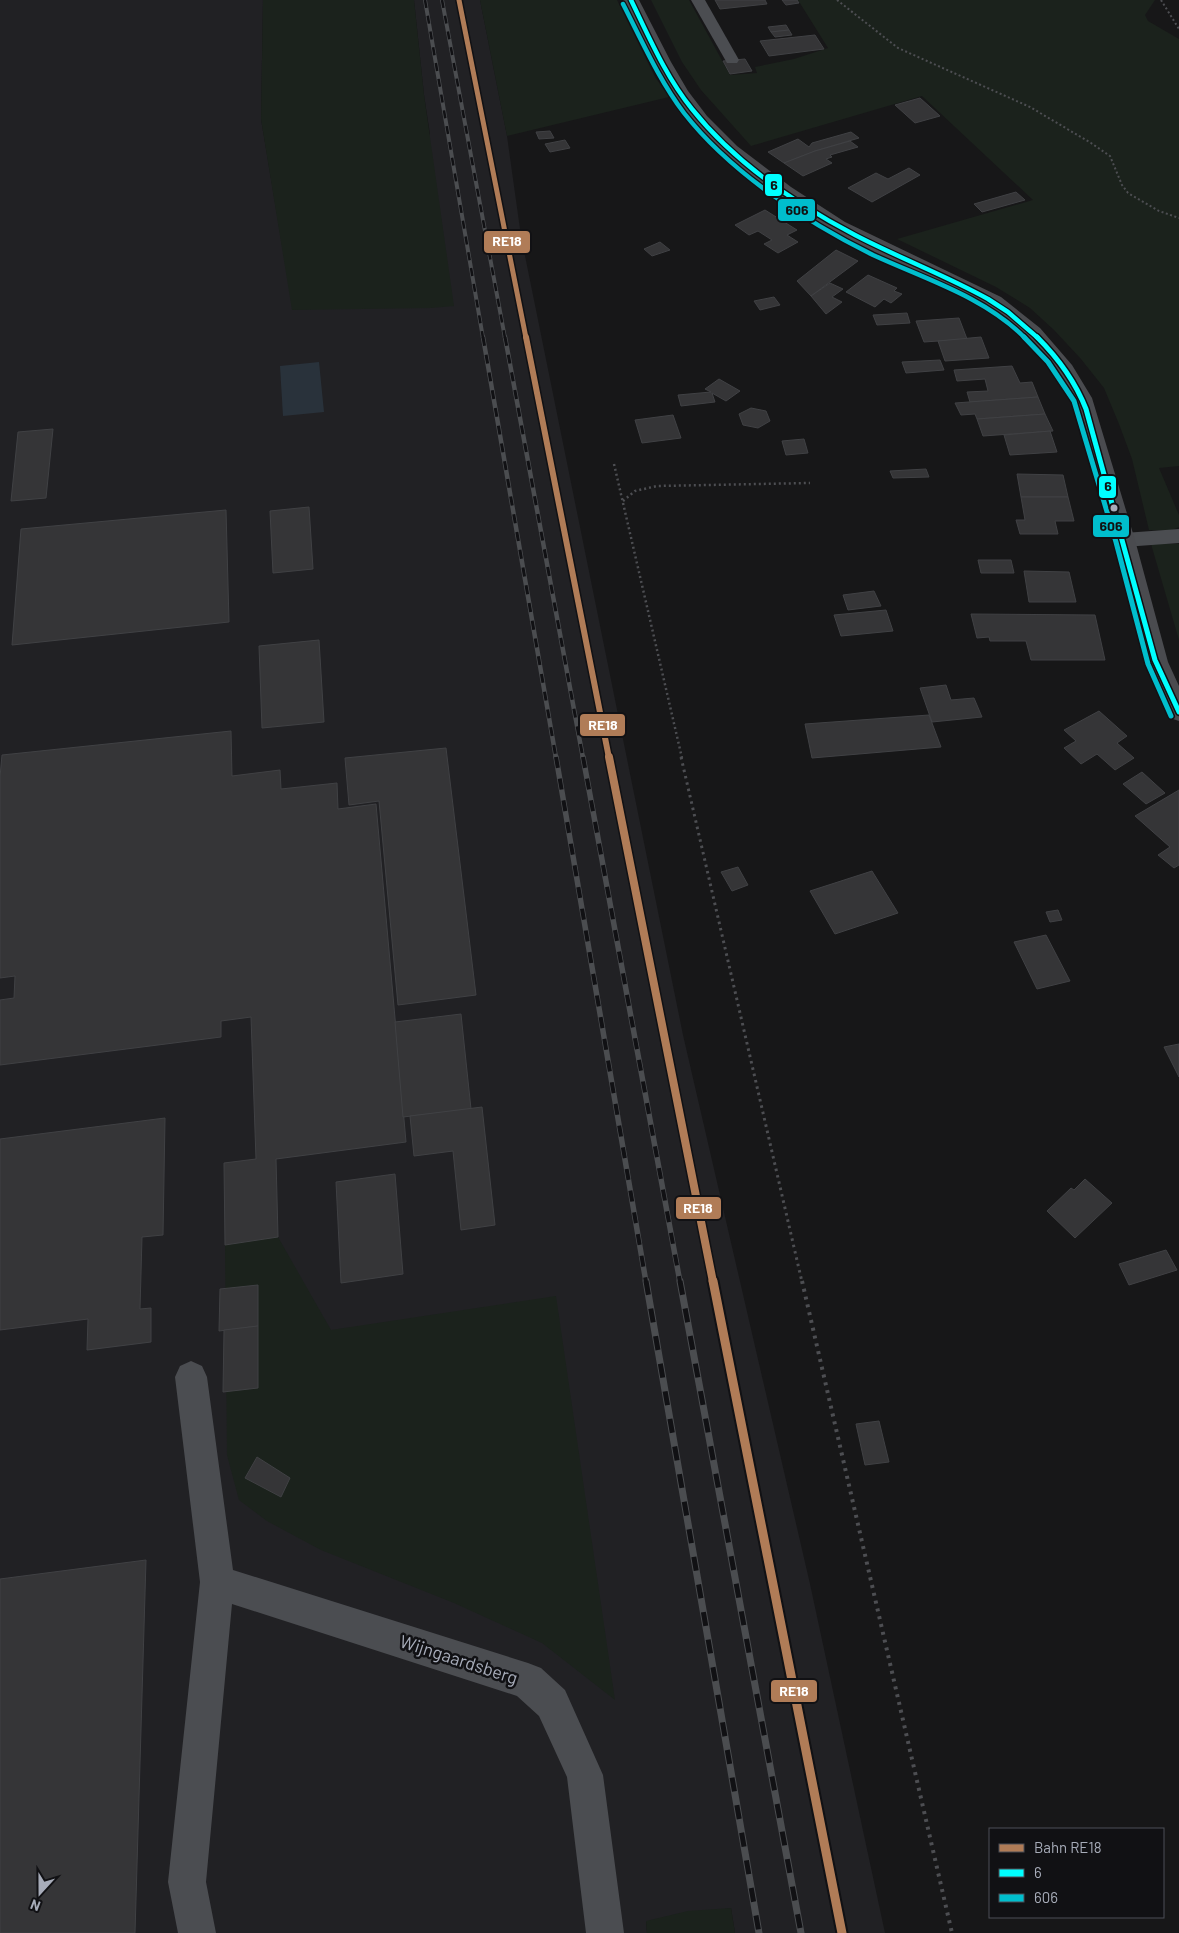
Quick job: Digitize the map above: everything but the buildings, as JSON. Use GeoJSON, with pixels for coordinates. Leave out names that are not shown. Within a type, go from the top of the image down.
{"type":"FeatureCollection","features":[{"type":"Feature","properties":{"kind":"street"},"geometry":{"type":"LineString","coordinates":[[631,0],[664,67],[700,119],[734,152],[797,199],[837,225],[875,246],[968,287],[994,301],[1035,333],[1073,379],[1082,398],[1124,540],[1156,662],[1179,712]]}},
{"type":"Feature","properties":{"kind":"street"},"geometry":{"type":"LineString","coordinates":[[191,1377],[218,1582],[187,1882],[197,1933]]}},
{"type":"Feature","properties":{"kind":"street","name":"Wijngaardsberg"},"geometry":{"type":"LineString","coordinates":[[218,1582],[528,1681],[552,1703],[585,1775],[605,1933]]}},
{"type":"Feature","properties":{"kind":"lane"},"geometry":{"type":"LineString","coordinates":[[698,0],[732,60]]}},
{"type":"Feature","properties":{"kind":"lane"},"geometry":{"type":"LineString","coordinates":[[1124,540],[1179,536]]}},
{"type":"Feature","properties":{"kind":"path"},"geometry":{"type":"LineString","coordinates":[[837,0],[898,48],[1030,107],[1091,143],[1110,156],[1122,185],[1128,193],[1159,211],[1179,218]]}},
{"type":"Feature","properties":{"kind":"path"},"geometry":{"type":"LineString","coordinates":[[1161,0],[1179,29]]}},
{"type":"Feature","properties":{"kind":"path"},"geometry":{"type":"LineString","coordinates":[[614,464],[952,1933]]}},
{"type":"Feature","properties":{"kind":"path"},"geometry":{"type":"LineString","coordinates":[[623,501],[635,491],[657,486],[810,483]]}},
{"type":"Feature","properties":{"kind":"shaded area"},"geometry":{"type":"Polygon","coordinates":[[[0,0],[263,0],[261,119],[293,310],[430,134],[414,0],[480,0],[507,136],[521,236],[683,1035],[810,1584],[885,1933],[735,1933],[731,1908],[646,1922],[647,1933],[0,1933],[0,0]]]}},
{"type":"Feature","properties":{"kind":"shaded area"},"geometry":{"type":"Polygon","coordinates":[[[263,0],[414,0],[424,95],[454,306],[292,310],[261,119],[263,0]]]}},
{"type":"Feature","properties":{"kind":"shaded area"},"geometry":{"type":"Polygon","coordinates":[[[480,0],[617,0],[655,77],[669,97],[507,136],[480,0]]]}},
{"type":"Feature","properties":{"kind":"shaded area"},"geometry":{"type":"Polygon","coordinates":[[[651,0],[689,0],[730,75],[757,73],[755,67],[794,59],[828,48],[798,0],[1155,0],[1145,15],[1148,21],[1179,39],[1179,466],[1159,468],[1179,515],[1179,527],[1170,531],[1149,530],[1132,459],[1104,388],[1081,359],[1054,330],[1030,308],[996,287],[897,239],[1033,200],[922,96],[751,146],[701,90],[682,62],[651,0]]]}},
{"type":"Feature","properties":{"kind":"shaded area"},"geometry":{"type":"Polygon","coordinates":[[[319,362],[324,412],[283,416],[280,366],[319,362]]]}},
{"type":"Feature","properties":{"kind":"shaded area"},"geometry":{"type":"Polygon","coordinates":[[[1151,544],[1179,544],[1179,640],[1151,544]]]}},
{"type":"Feature","properties":{"kind":"shaded area"},"geometry":{"type":"Polygon","coordinates":[[[278,1237],[331,1330],[556,1296],[615,1700],[542,1643],[454,1603],[321,1550],[267,1521],[239,1500],[227,1455],[225,1245],[278,1237]]]}},
{"type":"Feature","properties":{"kind":"shaded area"},"geometry":{"type":"Polygon","coordinates":[[[731,1908],[735,1933],[647,1933],[646,1921],[688,1911],[731,1908]]]}},
{"type":"Feature","properties":{"kind":"railway"},"geometry":{"type":"LineString","coordinates":[[425,0],[483,338]]}},
{"type":"Feature","properties":{"kind":"railway"},"geometry":{"type":"LineString","coordinates":[[442,0],[505,338]]}},
{"type":"Feature","properties":{"kind":"railway"},"geometry":{"type":"LineString","coordinates":[[483,337],[556,758]]}},
{"type":"Feature","properties":{"kind":"railway"},"geometry":{"type":"LineString","coordinates":[[505,337],[583,758]]}},
{"type":"Feature","properties":{"kind":"railway"},"geometry":{"type":"LineString","coordinates":[[556,757],[646,1282]]}},
{"type":"Feature","properties":{"kind":"railway"},"geometry":{"type":"LineString","coordinates":[[583,757],[680,1282]]}},
{"type":"Feature","properties":{"kind":"railway"},"geometry":{"type":"LineString","coordinates":[[646,1281],[759,1933]]}},
{"type":"Feature","properties":{"kind":"railway"},"geometry":{"type":"LineString","coordinates":[[680,1281],[801,1933]]}},
{"type":"Feature","properties":{"kind":"rail line","name":"RE18"},"geometry":{"type":"LineString","coordinates":[[459,0],[842,1933]]}},
{"type":"Feature","properties":{"kind":"transit line","name":"6"},"geometry":{"type":"LineString","coordinates":[[631,0],[651,42],[691,108],[710,130],[754,170],[804,206],[856,236],[947,277],[988,299],[1026,327],[1061,363],[1075,384],[1086,409],[1155,660],[1179,712]]}},
{"type":"Feature","properties":{"kind":"transit line","name":"606"},"geometry":{"type":"LineString","coordinates":[[623,4],[655,67],[683,112],[708,141],[742,171],[779,199],[834,234],[872,254],[983,305],[1015,328],[1048,362],[1074,401],[1116,542],[1148,664],[1171,716]]}}]}
